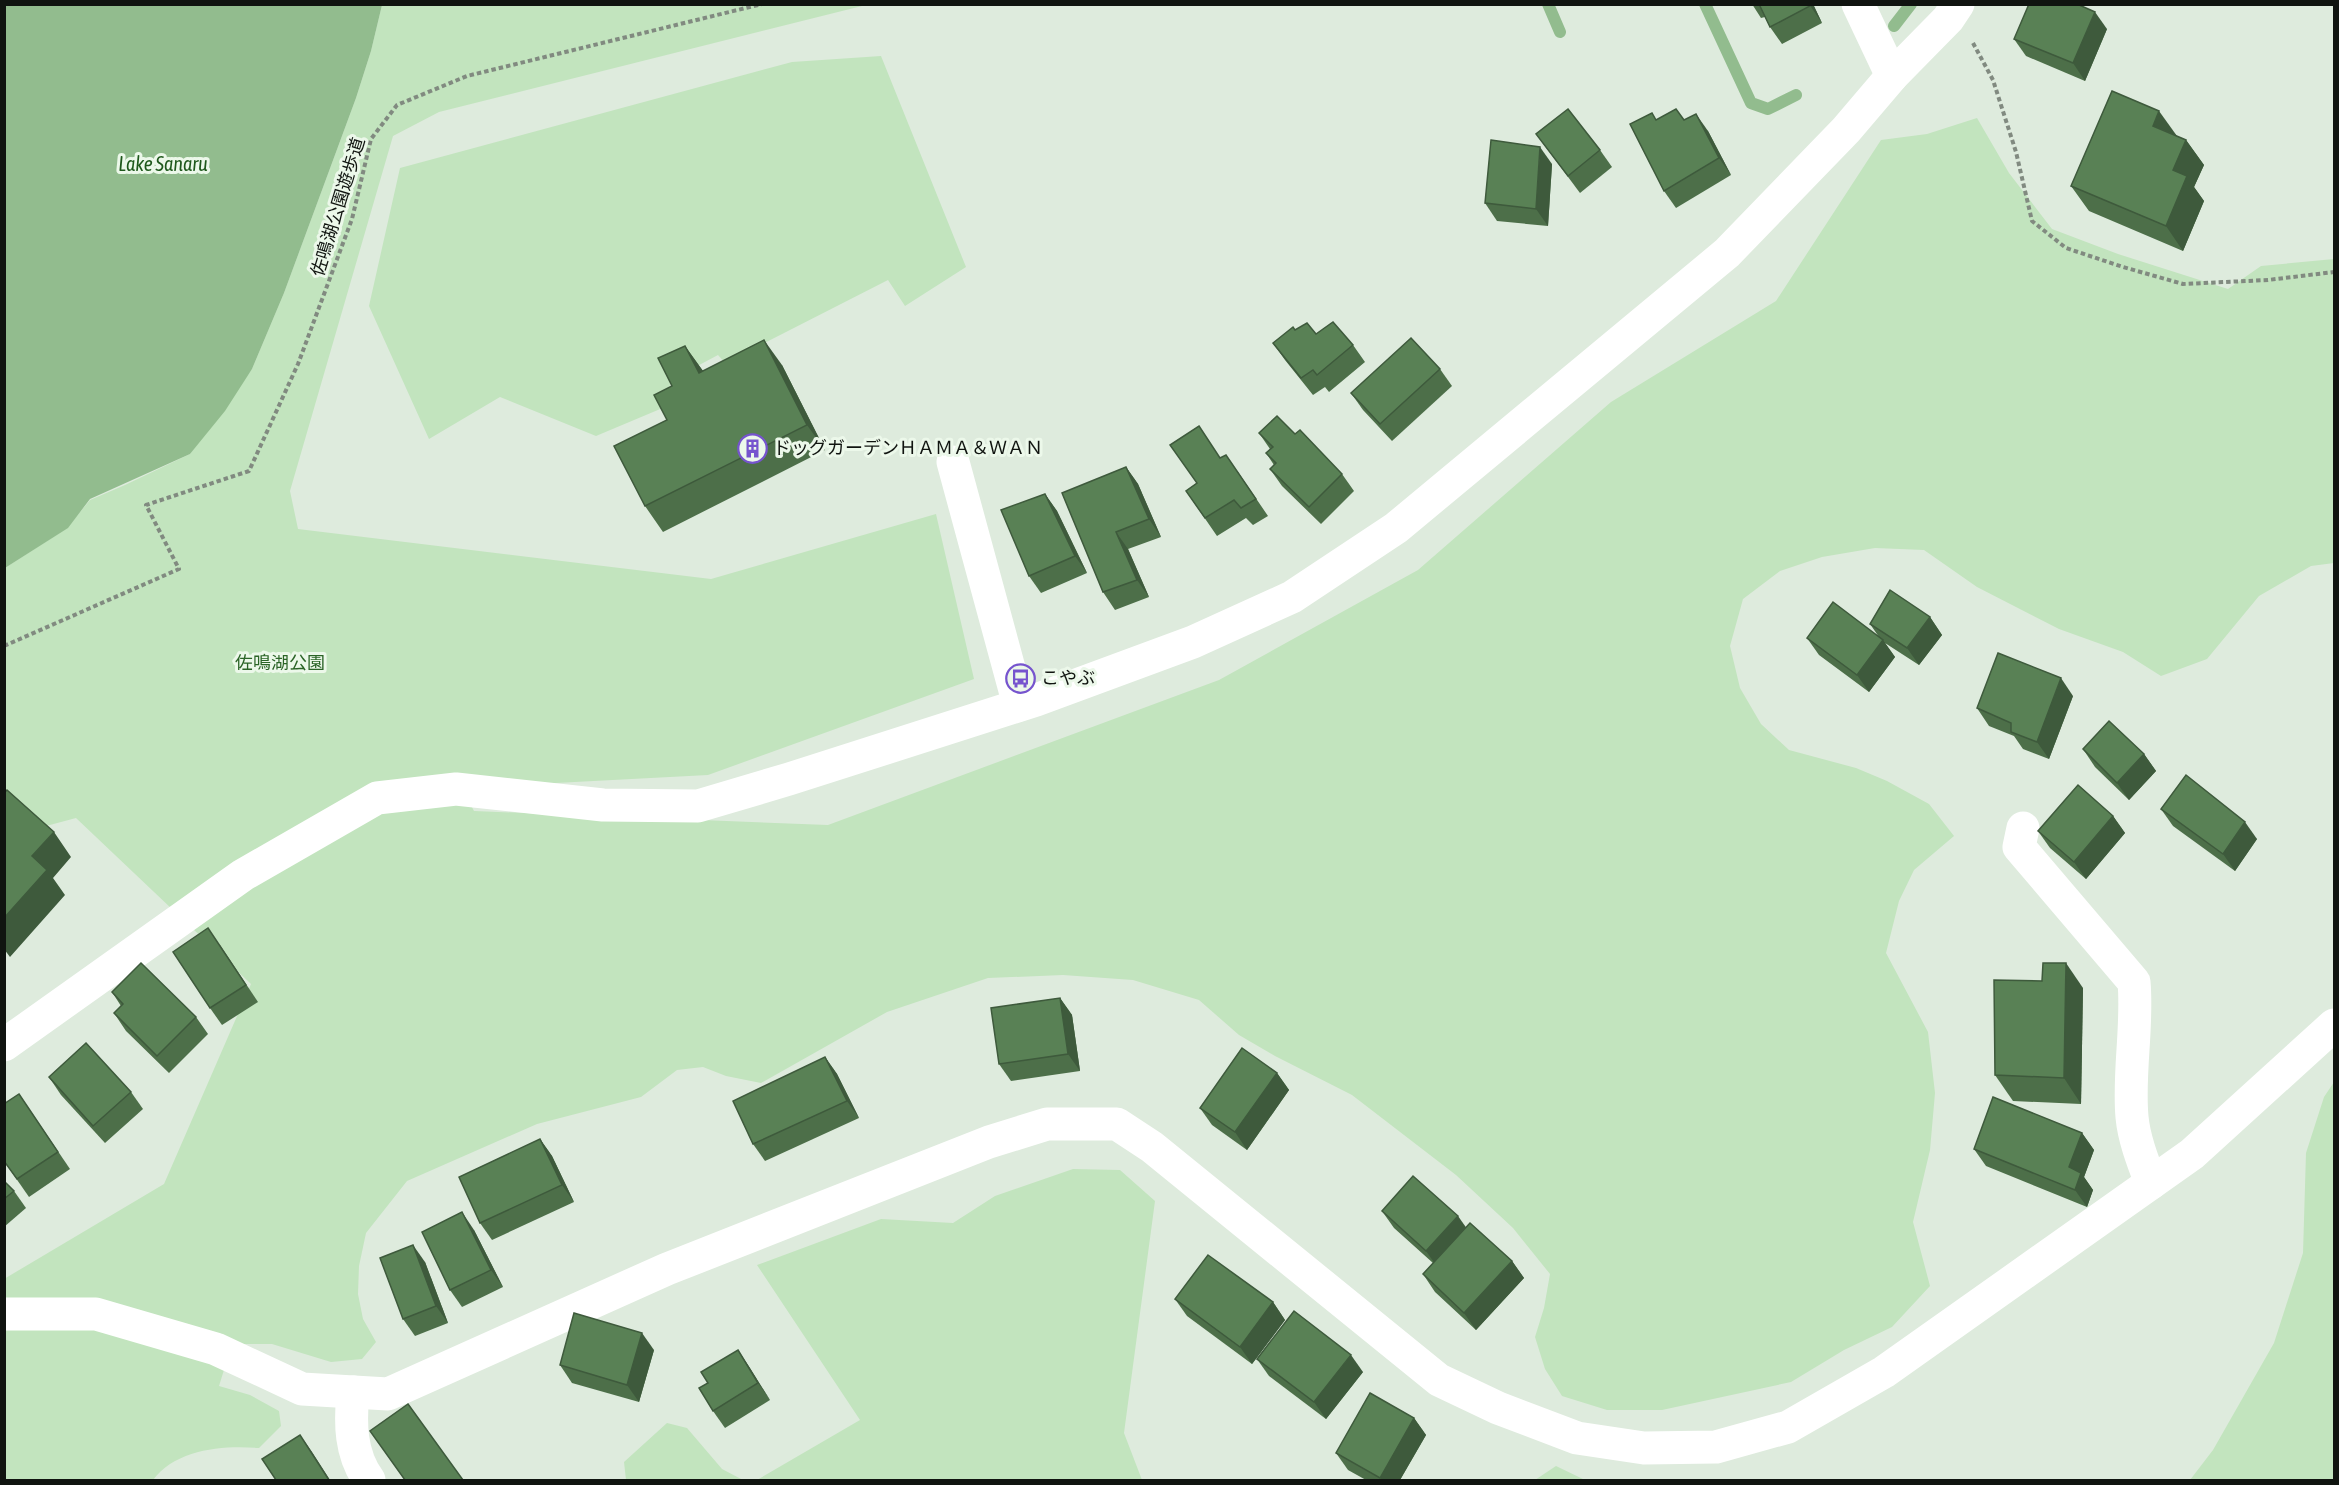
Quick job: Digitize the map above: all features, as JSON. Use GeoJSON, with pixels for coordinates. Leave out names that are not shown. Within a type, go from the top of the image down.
{"type":"FeatureCollection","features":[{"type":"Feature","properties":{"kind":"street"},"geometry":{"type":"LineString","coordinates":[[4,1045],[243,875],[376,798],[456,789],[603,805],[698,806],[1019,705],[1193,642],[1292,597],[1396,528],[1727,253],[1846,130],[1875,40],[1948,19],[1957,7]]}},
{"type":"Feature","properties":{"kind":"street"},"geometry":{"type":"LineString","coordinates":[[953,462],[1019,705]]}},
{"type":"Feature","properties":{"kind":"street"},"geometry":{"type":"LineString","coordinates":[[2023,828],[2019,847],[2134,982],[2136,1002],[2130,1089],[2132,1119],[2139,1152],[2151,1183]]}},
{"type":"Feature","properties":{"kind":"street"},"geometry":{"type":"LineString","coordinates":[[4,1314],[96,1314],[216,1349],[302,1389],[388,1394],[667,1269],[989,1142],[1047,1124],[1117,1124],[1152,1147],[1439,1380],[1498,1408],[1577,1438],[1644,1449],[1716,1447],[1788,1427],[1884,1372],[2192,1154],[2334,1025]]}},
{"type":"Feature","properties":{"kind":"street"},"geometry":{"type":"LineString","coordinates":[[353,1392],[351,1416],[354,1446],[359,1467],[369,1480]]}},
{"type":"Feature","properties":{"kind":"path","name":"佐鳴湖公園遊歩道"},"geometry":{"type":"LineString","coordinates":[[4,646],[179,569],[146,505],[249,471],[298,364],[336,264],[352,219],[371,139],[397,105],[468,76],[762,4]]}},
{"type":"Feature","properties":{"kind":"path"},"geometry":{"type":"LineString","coordinates":[[1957,7],[1993,80],[2016,152],[2032,221],[2066,248],[2183,284],[2268,280],[2334,272]]}},
{"type":"Feature","properties":{"kind":"green space","name":"佐鳴湖公園"},"geometry":{"type":"Polygon","coordinates":[[[382,5],[866,5],[439,112],[393,136],[290,491],[298,529],[711,579],[936,514],[974,679],[708,775],[462,788],[474,811],[828,825],[1219,680],[1418,570],[1611,402],[1776,301],[1881,140],[1927,134],[1977,118],[2009,173],[2052,229],[2118,254],[2228,289],[2261,266],[2334,259],[2334,563],[2311,566],[2259,596],[2207,659],[2161,676],[2123,652],[2059,629],[1977,587],[1924,550],[1875,548],[1822,557],[1780,571],[1743,599],[1730,646],[1740,688],[1761,724],[1789,750],[1856,768],[1887,781],[1929,804],[1954,836],[1914,870],[1899,901],[1886,953],[1928,1032],[1935,1093],[1930,1150],[1913,1222],[1930,1286],[1892,1327],[1844,1350],[1791,1382],[1662,1410],[1607,1410],[1562,1396],[1545,1369],[1535,1337],[1544,1308],[1550,1274],[1513,1228],[1456,1175],[1352,1095],[1239,1035],[1199,1000],[1133,980],[1063,975],[988,978],[887,1012],[761,1083],[726,1076],[703,1067],[677,1070],[641,1097],[537,1124],[407,1181],[366,1233],[359,1266],[358,1294],[363,1319],[376,1342],[362,1359],[331,1362],[272,1344],[232,1344],[219,1386],[250,1395],[279,1411],[281,1426],[259,1448],[230,1447],[187,1455],[163,1470],[153,1480],[5,1480],[4,1279],[164,1184],[251,984],[76,818],[5,837],[5,568],[67,528],[90,500],[190,454],[252,369],[284,293],[356,98],[382,5]]]}},
{"type":"Feature","properties":{"kind":"green space"},"geometry":{"type":"Polygon","coordinates":[[[881,56],[966,267],[905,306],[888,280],[725,363],[718,355],[671,380],[665,407],[596,436],[500,397],[429,439],[369,306],[400,168],[792,62],[881,56]]]}},
{"type":"Feature","properties":{"kind":"green space"},"geometry":{"type":"Polygon","coordinates":[[[2334,1082],[2334,1480],[2190,1480],[2213,1450],[2274,1343],[2303,1253],[2306,1153],[2324,1097],[2334,1082]]]}},
{"type":"Feature","properties":{"kind":"green space"},"geometry":{"type":"Polygon","coordinates":[[[1073,1169],[1120,1170],[1155,1201],[1124,1433],[1142,1480],[757,1480],[860,1420],[757,1265],[881,1219],[953,1223],[995,1196],[1073,1169]]]}},
{"type":"Feature","properties":{"kind":"green space"},"geometry":{"type":"Polygon","coordinates":[[[667,1423],[687,1428],[722,1469],[743,1480],[626,1480],[624,1462],[667,1423]]]}},
{"type":"Feature","properties":{"kind":"green space"},"geometry":{"type":"Polygon","coordinates":[[[1556,1466],[1585,1480],[1535,1480],[1556,1466]]]}},
{"type":"Feature","properties":{"kind":"water","name":"Lake Sanaru"},"geometry":{"type":"Polygon","coordinates":[[[5,4],[382,5],[356,98],[284,293],[252,369],[225,411],[190,454],[90,499],[68,528],[5,568],[5,4]]]}},
{"type":"Feature","properties":{"kind":"building"},"geometry":{"type":"Polygon","coordinates":[[[1759,4],[1809,4],[1810,6],[1770,27],[1759,4]]]}},
{"type":"Feature","properties":{"kind":"building"},"geometry":{"type":"Polygon","coordinates":[[[2029,4],[2077,4],[2095,12],[2073,63],[2014,39],[2029,4]]]}},
{"type":"Feature","properties":{"kind":"building"},"geometry":{"type":"Polygon","coordinates":[[[2112,91],[2159,111],[2153,126],[2186,140],[2173,170],[2187,176],[2166,226],[2071,186],[2112,91]]]}},
{"type":"Feature","properties":{"kind":"building"},"geometry":{"type":"Polygon","coordinates":[[[1568,109],[1600,150],[1568,176],[1536,134],[1568,109]]]}},
{"type":"Feature","properties":{"kind":"building"},"geometry":{"type":"Polygon","coordinates":[[[1676,109],[1684,120],[1696,114],[1719,158],[1664,191],[1630,124],[1652,113],[1656,120],[1676,109]]]}},
{"type":"Feature","properties":{"kind":"building"},"geometry":{"type":"Polygon","coordinates":[[[1491,140],[1540,147],[1536,209],[1485,203],[1491,140]]]}},
{"type":"Feature","properties":{"kind":"building"},"geometry":{"type":"Polygon","coordinates":[[[1333,322],[1353,345],[1317,375],[1313,370],[1301,378],[1273,343],[1293,327],[1295,330],[1307,323],[1316,334],[1333,322]]]}},
{"type":"Feature","properties":{"kind":"building"},"geometry":{"type":"Polygon","coordinates":[[[1411,338],[1440,369],[1380,424],[1351,393],[1411,338]]]}},
{"type":"Feature","properties":{"kind":"building","name":"ドッグガーデンＨＡＭＡ＆ＷＡＮ"},"geometry":{"type":"Polygon","coordinates":[[[764,340],[807,425],[645,506],[614,446],[667,420],[654,395],[672,386],[658,358],[685,346],[699,373],[764,340]]]}},
{"type":"Feature","properties":{"kind":"building"},"geometry":{"type":"Polygon","coordinates":[[[1277,416],[1295,434],[1300,430],[1342,474],[1309,507],[1270,469],[1276,463],[1266,453],[1273,447],[1259,433],[1277,416]]]}},
{"type":"Feature","properties":{"kind":"building"},"geometry":{"type":"Polygon","coordinates":[[[1199,426],[1220,458],[1226,455],[1256,499],[1241,508],[1234,500],[1205,518],[1186,491],[1197,483],[1170,445],[1199,426]]]}},
{"type":"Feature","properties":{"kind":"building"},"geometry":{"type":"Polygon","coordinates":[[[1126,467],[1149,519],[1116,532],[1137,580],[1103,592],[1062,493],[1126,467]]]}},
{"type":"Feature","properties":{"kind":"building"},"geometry":{"type":"Polygon","coordinates":[[[1045,494],[1075,556],[1029,576],[1001,510],[1045,494]]]}},
{"type":"Feature","properties":{"kind":"building"},"geometry":{"type":"Polygon","coordinates":[[[1890,590],[1930,617],[1907,648],[1870,624],[1890,590]]]}},
{"type":"Feature","properties":{"kind":"building"},"geometry":{"type":"Polygon","coordinates":[[[1833,602],[1883,640],[1857,675],[1807,638],[1833,602]]]}},
{"type":"Feature","properties":{"kind":"building"},"geometry":{"type":"Polygon","coordinates":[[[1998,653],[2061,678],[2037,742],[2011,732],[2011,723],[1977,708],[1998,653]]]}},
{"type":"Feature","properties":{"kind":"building"},"geometry":{"type":"Polygon","coordinates":[[[2109,721],[2144,754],[2117,783],[2083,749],[2109,721]]]}},
{"type":"Feature","properties":{"kind":"building"},"geometry":{"type":"Polygon","coordinates":[[[2186,775],[2245,822],[2223,854],[2161,809],[2186,775]]]}},
{"type":"Feature","properties":{"kind":"building"},"geometry":{"type":"Polygon","coordinates":[[[2078,785],[2113,816],[2074,862],[2038,831],[2078,785]]]}},
{"type":"Feature","properties":{"kind":"building"},"geometry":{"type":"Polygon","coordinates":[[[7,790],[54,832],[32,856],[47,870],[4,918],[4,793],[7,790]]]}},
{"type":"Feature","properties":{"kind":"building"},"geometry":{"type":"Polygon","coordinates":[[[208,928],[246,985],[210,1008],[173,952],[208,928]]]}},
{"type":"Feature","properties":{"kind":"building"},"geometry":{"type":"Polygon","coordinates":[[[141,963],[196,1017],[157,1056],[114,1013],[123,1004],[112,992],[141,963]]]}},
{"type":"Feature","properties":{"kind":"building"},"geometry":{"type":"Polygon","coordinates":[[[2043,963],[2066,963],[2064,1078],[1995,1075],[1994,980],[2042,981],[2043,963]]]}},
{"type":"Feature","properties":{"kind":"building"},"geometry":{"type":"Polygon","coordinates":[[[1060,998],[1068,1054],[999,1064],[991,1008],[1060,998]]]}},
{"type":"Feature","properties":{"kind":"building"},"geometry":{"type":"Polygon","coordinates":[[[86,1043],[131,1092],[93,1126],[49,1077],[86,1043]]]}},
{"type":"Feature","properties":{"kind":"building"},"geometry":{"type":"Polygon","coordinates":[[[1242,1048],[1277,1073],[1235,1132],[1200,1108],[1242,1048]]]}},
{"type":"Feature","properties":{"kind":"building"},"geometry":{"type":"Polygon","coordinates":[[[825,1057],[847,1101],[753,1144],[733,1101],[825,1057]]]}},
{"type":"Feature","properties":{"kind":"building"},"geometry":{"type":"Polygon","coordinates":[[[19,1094],[58,1152],[17,1179],[4,1161],[4,1104],[19,1094]]]}},
{"type":"Feature","properties":{"kind":"building"},"geometry":{"type":"Polygon","coordinates":[[[1993,1097],[2082,1133],[2069,1167],[2081,1173],[2075,1190],[1974,1149],[1993,1097]]]}},
{"type":"Feature","properties":{"kind":"building"},"geometry":{"type":"Polygon","coordinates":[[[540,1139],[562,1185],[480,1223],[459,1177],[540,1139]]]}},
{"type":"Feature","properties":{"kind":"building"},"geometry":{"type":"Polygon","coordinates":[[[1413,1176],[1458,1216],[1426,1251],[1382,1211],[1413,1176]]]}},
{"type":"Feature","properties":{"kind":"building"},"geometry":{"type":"Polygon","coordinates":[[[4,1181],[14,1191],[4,1199],[4,1181]]]}},
{"type":"Feature","properties":{"kind":"building"},"geometry":{"type":"Polygon","coordinates":[[[462,1212],[491,1270],[450,1290],[422,1232],[462,1212]]]}},
{"type":"Feature","properties":{"kind":"building"},"geometry":{"type":"Polygon","coordinates":[[[1470,1223],[1512,1261],[1464,1313],[1423,1274],[1470,1223]]]}},
{"type":"Feature","properties":{"kind":"building"},"geometry":{"type":"Polygon","coordinates":[[[413,1245],[436,1306],[403,1319],[380,1258],[413,1245]]]}},
{"type":"Feature","properties":{"kind":"building"},"geometry":{"type":"Polygon","coordinates":[[[1208,1255],[1273,1302],[1240,1347],[1175,1299],[1208,1255]]]}},
{"type":"Feature","properties":{"kind":"building"},"geometry":{"type":"Polygon","coordinates":[[[1294,1311],[1351,1355],[1314,1402],[1257,1359],[1294,1311]]]}},
{"type":"Feature","properties":{"kind":"building"},"geometry":{"type":"Polygon","coordinates":[[[574,1313],[642,1333],[627,1385],[560,1365],[574,1313]]]}},
{"type":"Feature","properties":{"kind":"building"},"geometry":{"type":"Polygon","coordinates":[[[738,1350],[758,1383],[713,1411],[699,1388],[708,1383],[701,1372],[738,1350]]]}},
{"type":"Feature","properties":{"kind":"building"},"geometry":{"type":"Polygon","coordinates":[[[1370,1393],[1414,1418],[1380,1478],[1336,1453],[1370,1393]]]}},
{"type":"Feature","properties":{"kind":"building"},"geometry":{"type":"Polygon","coordinates":[[[408,1404],[463,1480],[405,1480],[370,1431],[408,1404]]]}},
{"type":"Feature","properties":{"kind":"building"},"geometry":{"type":"Polygon","coordinates":[[[300,1435],[329,1480],[276,1480],[262,1459],[300,1435]]]}},
{"type":"Feature","properties":{"kind":"waterway"},"geometry":{"type":"LineString","coordinates":[[1548,4],[1560,32]]}},
{"type":"Feature","properties":{"kind":"waterway"},"geometry":{"type":"LineString","coordinates":[[1705,4],[1751,103],[1768,109],[1796,95]]}},
{"type":"Feature","properties":{"kind":"waterway"},"geometry":{"type":"LineString","coordinates":[[1894,26],[1911,4]]}},
{"type":"Feature","properties":{"kind":"place","name":"ドッグガーデンＨＡＭＡ＆ＷＡＮ"},"geometry":{"type":"Point","coordinates":[752,448]}},
{"type":"Feature","properties":{"kind":"place","name":"こやぶ"},"geometry":{"type":"Point","coordinates":[1020,678]}}]}
